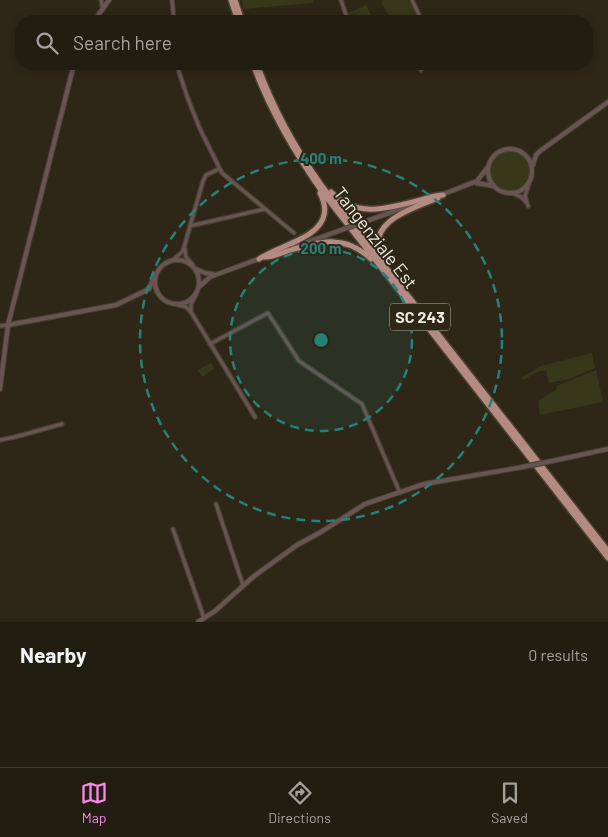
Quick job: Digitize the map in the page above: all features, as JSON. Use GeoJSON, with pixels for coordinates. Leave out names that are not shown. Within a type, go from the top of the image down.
{"type":"FeatureCollection","features":[{"type":"Feature","properties":{"kind":"highway"},"geometry":{"type":"LineString","coordinates":[[231,0],[236,15]]}},
{"type":"Feature","properties":{"kind":"highway"},"geometry":{"type":"LineString","coordinates":[[235,0],[240,15]]}},
{"type":"Feature","properties":{"kind":"highway","name":"Tangenziale Est"},"geometry":{"type":"LineString","coordinates":[[255,70],[272,110],[301,163],[608,558]]}},
{"type":"Feature","properties":{"kind":"highway","name":"Tangenziale Est"},"geometry":{"type":"LineString","coordinates":[[259,70],[278,115],[308,166],[608,551]]}},
{"type":"Feature","properties":{"kind":"highway"},"geometry":{"type":"LineString","coordinates":[[262,258],[310,234],[321,222],[324,212],[322,198],[301,163]]}},
{"type":"Feature","properties":{"kind":"highway"},"geometry":{"type":"LineString","coordinates":[[308,166],[335,196],[345,204],[360,209],[380,210],[444,194]]}},
{"type":"Feature","properties":{"kind":"highway"},"geometry":{"type":"LineString","coordinates":[[404,290],[379,253],[378,241],[381,232],[391,220],[444,194]]}},
{"type":"Feature","properties":{"kind":"highway"},"geometry":{"type":"LineString","coordinates":[[262,258],[326,242],[347,244],[359,249],[369,257],[397,287]]}},
{"type":"Feature","properties":{"kind":"street"},"geometry":{"type":"LineString","coordinates":[[101,0],[103,9]]}},
{"type":"Feature","properties":{"kind":"street"},"geometry":{"type":"LineString","coordinates":[[98,15],[109,0]]}},
{"type":"Feature","properties":{"kind":"street"},"geometry":{"type":"LineString","coordinates":[[172,0],[173,15]]}},
{"type":"Feature","properties":{"kind":"street"},"geometry":{"type":"LineString","coordinates":[[341,0],[346,15]]}},
{"type":"Feature","properties":{"kind":"street"},"geometry":{"type":"LineString","coordinates":[[412,0],[419,15]]}},
{"type":"Feature","properties":{"kind":"street"},"geometry":{"type":"LineString","coordinates":[[0,389],[8,325],[72,70]]}},
{"type":"Feature","properties":{"kind":"street"},"geometry":{"type":"LineString","coordinates":[[179,70],[188,99],[222,174],[294,233]]}},
{"type":"Feature","properties":{"kind":"street"},"geometry":{"type":"LineString","coordinates":[[471,184],[484,183],[494,186],[502,192],[522,197],[528,206],[525,196],[536,155],[608,102]]}},
{"type":"Feature","properties":{"kind":"street"},"geometry":{"type":"LineString","coordinates":[[191,312],[191,304],[199,288],[207,278],[471,184],[481,178],[494,155],[504,149],[517,149],[522,152],[531,162],[533,168]]}},
{"type":"Feature","properties":{"kind":"street"},"geometry":{"type":"LineString","coordinates":[[522,152],[540,151]]}},
{"type":"Feature","properties":{"kind":"street"},"geometry":{"type":"LineString","coordinates":[[488,166],[488,173],[494,186]]}},
{"type":"Feature","properties":{"kind":"street"},"geometry":{"type":"LineString","coordinates":[[0,326],[116,305],[143,293],[151,287],[155,275],[162,265],[182,254],[203,181],[206,175],[219,169]]}},
{"type":"Feature","properties":{"kind":"street"},"geometry":{"type":"LineString","coordinates":[[512,193],[521,190],[529,184]]}},
{"type":"Feature","properties":{"kind":"street"},"geometry":{"type":"LineString","coordinates":[[190,226],[265,208]]}},
{"type":"Feature","properties":{"kind":"street"},"geometry":{"type":"LineString","coordinates":[[185,246],[186,257],[199,277],[199,288]]}},
{"type":"Feature","properties":{"kind":"street"},"geometry":{"type":"LineString","coordinates":[[174,259],[181,260],[209,274],[220,272]]}},
{"type":"Feature","properties":{"kind":"street"},"geometry":{"type":"LineString","coordinates":[[155,275],[155,287],[160,297]]}},
{"type":"Feature","properties":{"kind":"street"},"geometry":{"type":"LineString","coordinates":[[143,293],[148,292],[165,301],[186,307],[191,312],[255,417]]}},
{"type":"Feature","properties":{"kind":"street"},"geometry":{"type":"LineString","coordinates":[[175,304],[184,303],[196,295]]}},
{"type":"Feature","properties":{"kind":"street"},"geometry":{"type":"LineString","coordinates":[[210,344],[268,313],[298,361],[362,404],[400,493]]}},
{"type":"Feature","properties":{"kind":"street"},"geometry":{"type":"LineString","coordinates":[[0,440],[62,424]]}},
{"type":"Feature","properties":{"kind":"street"},"geometry":{"type":"LineString","coordinates":[[198,622],[296,545],[321,532],[342,517],[377,499],[438,481],[474,477],[608,449]]}},
{"type":"Feature","properties":{"kind":"street"},"geometry":{"type":"LineString","coordinates":[[216,504],[243,585]]}},
{"type":"Feature","properties":{"kind":"street"},"geometry":{"type":"LineString","coordinates":[[173,529],[204,619]]}},
{"type":"Feature","properties":{"kind":"shaded area"},"geometry":{"type":"Polygon","coordinates":[[[242,0],[313,0],[314,3],[243,9],[242,0]]]}},
{"type":"Feature","properties":{"kind":"shaded area"},"geometry":{"type":"Polygon","coordinates":[[[408,0],[416,14],[388,15],[381,1],[408,0]]]}},
{"type":"Feature","properties":{"kind":"shaded area"},"geometry":{"type":"Polygon","coordinates":[[[366,5],[371,15],[348,15],[348,13],[366,5]]]}},
{"type":"Feature","properties":{"kind":"shaded area"},"geometry":{"type":"Polygon","coordinates":[[[510,150],[524,156],[530,170],[524,184],[510,190],[496,184],[490,170],[496,156],[510,150]]]}},
{"type":"Feature","properties":{"kind":"shaded area"},"geometry":{"type":"Polygon","coordinates":[[[592,353],[595,368],[569,379],[549,383],[546,371],[543,371],[537,372],[523,380],[522,377],[541,366],[592,353]]]}},
{"type":"Feature","properties":{"kind":"shaded area"},"geometry":{"type":"Polygon","coordinates":[[[211,363],[214,369],[202,377],[198,370],[211,363]]]}},
{"type":"Feature","properties":{"kind":"shaded area"},"geometry":{"type":"Polygon","coordinates":[[[596,370],[603,402],[540,415],[538,401],[556,390],[557,386],[596,370]]]}}]}
